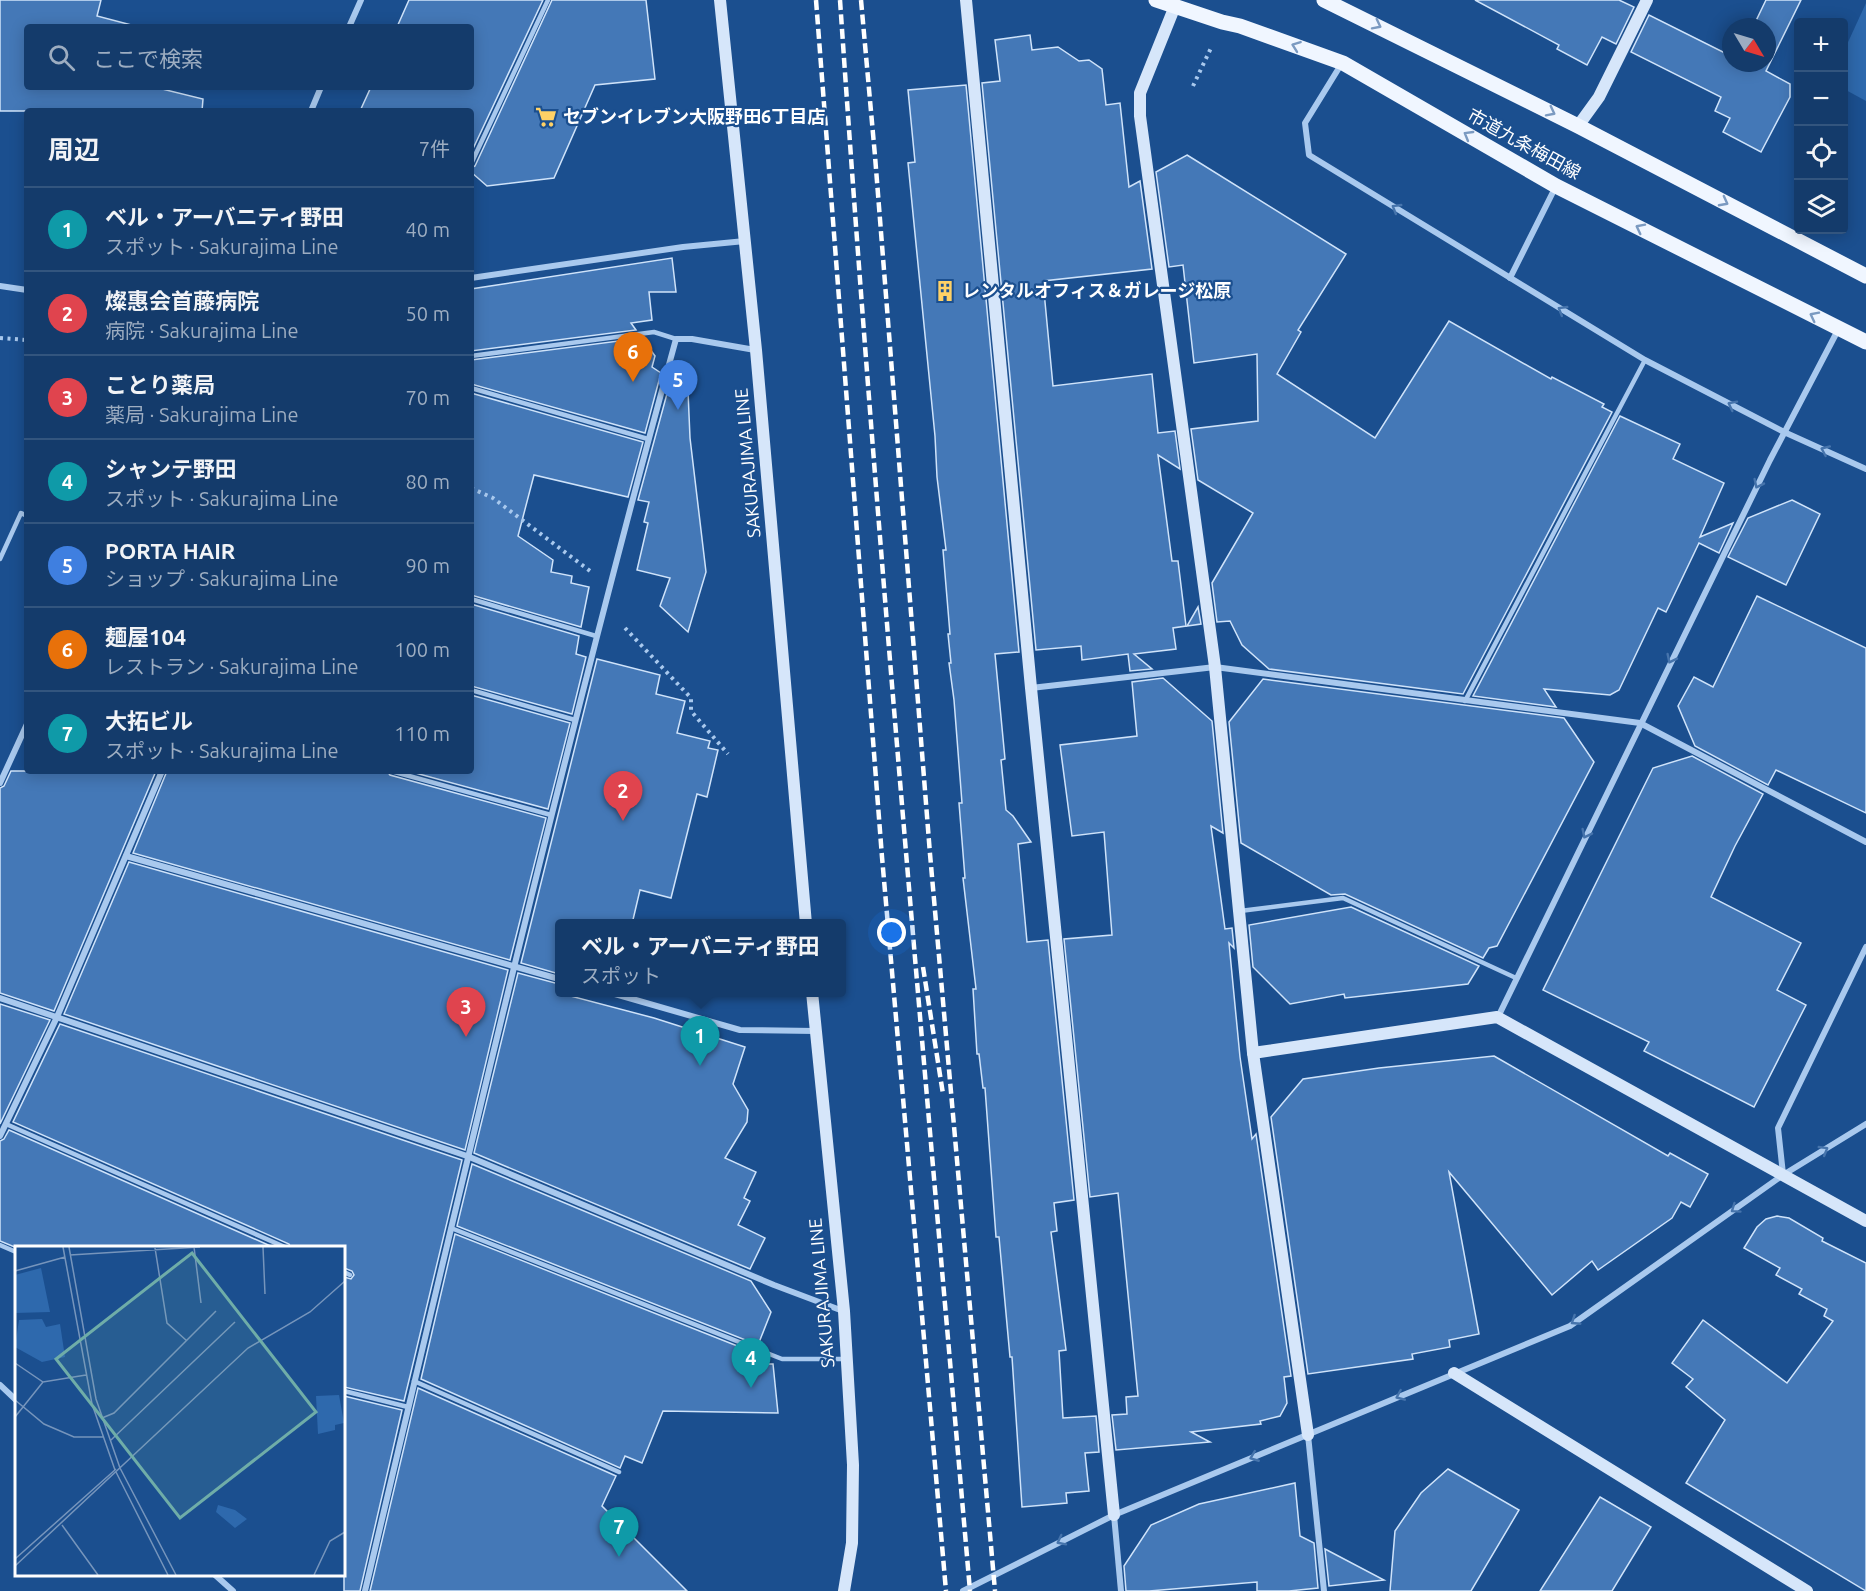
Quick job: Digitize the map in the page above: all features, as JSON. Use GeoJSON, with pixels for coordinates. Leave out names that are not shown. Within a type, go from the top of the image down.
{"type":"FeatureCollection","features":[{"type":"Feature","properties":{"kind":"main road","name":"市道九条梅田線"},"geometry":{"type":"LineString","coordinates":[[1156,0],[1240,26],[1343,63],[1556,186],[1866,342]]}},
{"type":"Feature","properties":{"kind":"main road"},"geometry":{"type":"LineString","coordinates":[[1324,0],[1578,126],[1866,276]]}},
{"type":"Feature","properties":{"kind":"street"},"geometry":{"type":"LineString","coordinates":[[350,24],[361,0]]}},
{"type":"Feature","properties":{"kind":"street","name":"SAKURAJIMA LINE"},"geometry":{"type":"LineString","coordinates":[[720,0],[756,350],[806,919]]}},
{"type":"Feature","properties":{"kind":"street"},"geometry":{"type":"LineString","coordinates":[[966,0],[1031,688],[1121,1591]]}},
{"type":"Feature","properties":{"kind":"street"},"geometry":{"type":"LineString","coordinates":[[1578,126],[1599,96],[1647,0]]}},
{"type":"Feature","properties":{"kind":"street"},"geometry":{"type":"LineString","coordinates":[[1175,6],[1140,93],[1140,116],[1215,668],[1253,1053],[1308,1435],[1324,1591]]}},
{"type":"Feature","properties":{"kind":"street"},"geometry":{"type":"LineString","coordinates":[[1343,63],[1305,123],[1309,155],[1645,360],[1784,432],[1866,469]]}},
{"type":"Feature","properties":{"kind":"street"},"geometry":{"type":"LineString","coordinates":[[311,108],[320,90]]}},
{"type":"Feature","properties":{"kind":"street"},"geometry":{"type":"LineString","coordinates":[[1510,278],[1556,186]]}},
{"type":"Feature","properties":{"kind":"street"},"geometry":{"type":"LineString","coordinates":[[474,278],[683,247],[745,241]]}},
{"type":"Feature","properties":{"kind":"street"},"geometry":{"type":"LineString","coordinates":[[0,286],[24,290]]}},
{"type":"Feature","properties":{"kind":"street"},"geometry":{"type":"LineString","coordinates":[[1497,1017],[1784,432],[1839,328]]}},
{"type":"Feature","properties":{"kind":"street"},"geometry":{"type":"LineString","coordinates":[[365,1591],[467,1156],[551,815],[596,636],[676,339],[692,339],[756,350]]}},
{"type":"Feature","properties":{"kind":"street"},"geometry":{"type":"LineString","coordinates":[[1031,688],[1215,668],[1640,723],[1866,842]]}},
{"type":"Feature","properties":{"kind":"street"},"geometry":{"type":"LineString","coordinates":[[0,783],[24,731]]}},
{"type":"Feature","properties":{"kind":"street"},"geometry":{"type":"LineString","coordinates":[[0,1136],[57,1017],[161,774]]}},
{"type":"Feature","properties":{"kind":"street"},"geometry":{"type":"LineString","coordinates":[[126,856],[555,978]]}},
{"type":"Feature","properties":{"kind":"street"},"geometry":{"type":"LineString","coordinates":[[1783,1175],[1778,1128],[1866,947]]}},
{"type":"Feature","properties":{"kind":"street"},"geometry":{"type":"LineString","coordinates":[[622,997],[740,1030],[816,1031]]}},
{"type":"Feature","properties":{"kind":"street","name":"SAKURAJIMA LINE"},"geometry":{"type":"LineString","coordinates":[[812,997],[844,1311],[853,1504],[852,1543],[844,1591]]}},
{"type":"Feature","properties":{"kind":"street"},"geometry":{"type":"LineString","coordinates":[[0,998],[467,1156],[763,1281],[844,1311]]}},
{"type":"Feature","properties":{"kind":"street"},"geometry":{"type":"LineString","coordinates":[[1253,1053],[1497,1017],[1866,1221]]}},
{"type":"Feature","properties":{"kind":"street"},"geometry":{"type":"LineString","coordinates":[[963,1591],[1114,1515],[1570,1326],[1783,1175],[1866,1124]]}},
{"type":"Feature","properties":{"kind":"street"},"geometry":{"type":"LineString","coordinates":[[1454,1373],[1807,1591]]}},
{"type":"Feature","properties":{"kind":"street"},"geometry":{"type":"LineString","coordinates":[[0,1385],[15,1399]]}},
{"type":"Feature","properties":{"kind":"street"},"geometry":{"type":"LineString","coordinates":[[215,1576],[233,1591]]}},
{"type":"Feature","properties":{"kind":"lane"},"geometry":{"type":"LineString","coordinates":[[474,158],[548,0]]}},
{"type":"Feature","properties":{"kind":"lane"},"geometry":{"type":"LineString","coordinates":[[474,356],[654,332],[676,339]]}},
{"type":"Feature","properties":{"kind":"lane"},"geometry":{"type":"LineString","coordinates":[[1465,701],[1645,360]]}},
{"type":"Feature","properties":{"kind":"lane"},"geometry":{"type":"LineString","coordinates":[[474,389],[648,439]]}},
{"type":"Feature","properties":{"kind":"lane"},"geometry":{"type":"LineString","coordinates":[[0,559],[21,513],[24,514]]}},
{"type":"Feature","properties":{"kind":"lane"},"geometry":{"type":"LineString","coordinates":[[474,600],[596,636]]}},
{"type":"Feature","properties":{"kind":"lane"},"geometry":{"type":"LineString","coordinates":[[474,691],[575,720]]}},
{"type":"Feature","properties":{"kind":"lane"},"geometry":{"type":"LineString","coordinates":[[402,774],[551,815]]}},
{"type":"Feature","properties":{"kind":"lane"},"geometry":{"type":"LineString","coordinates":[[1239,911],[1343,898],[1516,978]]}},
{"type":"Feature","properties":{"kind":"lane"},"geometry":{"type":"LineString","coordinates":[[6,1124],[282,1246]]}},
{"type":"Feature","properties":{"kind":"lane"},"geometry":{"type":"LineString","coordinates":[[451,1228],[782,1359],[846,1359]]}},
{"type":"Feature","properties":{"kind":"lane"},"geometry":{"type":"LineString","coordinates":[[0,1245],[15,1252]]}},
{"type":"Feature","properties":{"kind":"lane"},"geometry":{"type":"LineString","coordinates":[[345,1272],[350,1275]]}},
{"type":"Feature","properties":{"kind":"lane"},"geometry":{"type":"LineString","coordinates":[[414,1381],[619,1472]]}},
{"type":"Feature","properties":{"kind":"lane"},"geometry":{"type":"LineString","coordinates":[[345,1391],[408,1407]]}},
{"type":"Feature","properties":{"kind":"path"},"geometry":{"type":"LineString","coordinates":[[1193,86],[1213,45]]}},
{"type":"Feature","properties":{"kind":"path"},"geometry":{"type":"LineString","coordinates":[[0,338],[24,340]]}},
{"type":"Feature","properties":{"kind":"shaded area"},"geometry":{"type":"Polygon","coordinates":[[[1866,3],[1866,101],[1848,91],[1848,42],[1866,3]]]}},
{"type":"Feature","properties":{"kind":"building"},"geometry":{"type":"Polygon","coordinates":[[[0,0],[101,0],[97,16],[128,24],[24,24],[24,90],[166,90],[203,99],[202,108],[24,108],[24,111],[0,111],[0,0]]]}},
{"type":"Feature","properties":{"kind":"building"},"geometry":{"type":"Polygon","coordinates":[[[409,0],[543,0],[474,147],[474,108],[361,108],[370,90],[474,90],[474,24],[398,24],[409,0]]]}},
{"type":"Feature","properties":{"kind":"building"},"geometry":{"type":"Polygon","coordinates":[[[552,0],[646,0],[655,79],[595,85],[554,178],[487,186],[474,175],[475,166],[552,0]]]}},
{"type":"Feature","properties":{"kind":"building"},"geometry":{"type":"Polygon","coordinates":[[[1475,0],[1619,0],[1634,7],[1616,44],[1602,37],[1587,65],[1557,49],[1559,45],[1475,0]]]}},
{"type":"Feature","properties":{"kind":"building"},"geometry":{"type":"Polygon","coordinates":[[[1766,0],[1801,0],[1776,51],[1776,18],[1757,18],[1766,0]]]}},
{"type":"Feature","properties":{"kind":"building"},"geometry":{"type":"Polygon","coordinates":[[[1649,15],[1722,52],[1722,72],[1768,72],[1790,84],[1790,97],[1761,152],[1723,132],[1730,118],[1715,111],[1721,97],[1631,52],[1649,15]]]}},
{"type":"Feature","properties":{"kind":"building"},"geometry":{"type":"Polygon","coordinates":[[[1030,35],[1032,50],[1058,47],[1079,61],[1089,60],[1102,69],[1106,105],[1120,103],[1129,187],[1140,181],[1152,269],[1043,281],[1053,386],[1152,374],[1158,433],[1175,431],[1180,469],[1158,455],[1172,561],[1178,561],[1186,626],[1173,628],[1176,649],[1134,654],[1152,669],[1130,671],[1128,654],[1082,660],[1081,646],[1036,650],[982,83],[1000,81],[995,40],[1030,35]]]}},
{"type":"Feature","properties":{"kind":"building"},"geometry":{"type":"Polygon","coordinates":[[[966,85],[1019,652],[995,654],[1005,759],[1001,760],[1006,810],[1013,816],[1031,842],[1018,844],[1027,942],[1048,940],[1074,1200],[1054,1203],[1057,1231],[1051,1232],[1066,1350],[1059,1351],[1063,1418],[1096,1416],[1099,1452],[1085,1453],[1089,1491],[1066,1493],[1067,1503],[1022,1507],[1012,1357],[1010,1357],[999,1237],[996,1237],[985,1088],[983,1088],[979,1054],[977,1054],[973,989],[976,989],[963,878],[965,878],[959,803],[962,803],[949,663],[951,663],[948,634],[950,634],[943,550],[946,550],[937,477],[908,163],[915,162],[908,90],[966,85]]]}},
{"type":"Feature","properties":{"kind":"building"},"geometry":{"type":"Polygon","coordinates":[[[1187,155],[1346,254],[1298,330],[1301,332],[1277,374],[1375,438],[1449,321],[1551,379],[1552,377],[1604,404],[1602,407],[1612,412],[1463,694],[1269,669],[1242,645],[1230,621],[1217,622],[1212,583],[1253,513],[1198,480],[1191,429],[1258,421],[1257,354],[1194,363],[1183,265],[1169,267],[1156,172],[1187,155]]]}},
{"type":"Feature","properties":{"kind":"building"},"geometry":{"type":"Polygon","coordinates":[[[672,258],[676,292],[649,292],[652,320],[631,323],[636,330],[474,351],[474,289],[672,258]]]}},
{"type":"Feature","properties":{"kind":"building"},"geometry":{"type":"Polygon","coordinates":[[[642,338],[655,356],[652,367],[661,373],[645,433],[474,385],[474,360],[642,338]]]}},
{"type":"Feature","properties":{"kind":"building"},"geometry":{"type":"Polygon","coordinates":[[[671,379],[688,391],[690,438],[706,572],[688,632],[660,606],[670,578],[637,570],[648,523],[644,522],[649,502],[638,500],[671,379]]]}},
{"type":"Feature","properties":{"kind":"building"},"geometry":{"type":"Polygon","coordinates":[[[474,394],[643,442],[628,497],[534,475],[518,536],[553,560],[551,572],[572,576],[571,583],[589,587],[581,627],[474,596],[474,394]]]}},
{"type":"Feature","properties":{"kind":"building"},"geometry":{"type":"Polygon","coordinates":[[[1620,416],[1680,444],[1673,459],[1724,483],[1700,537],[1733,523],[1719,553],[1699,543],[1666,612],[1658,608],[1619,690],[1610,695],[1544,689],[1556,707],[1473,696],[1620,416]]]}},
{"type":"Feature","properties":{"kind":"building"},"geometry":{"type":"Polygon","coordinates":[[[1792,500],[1820,514],[1786,585],[1728,557],[1748,518],[1792,500]]]}},
{"type":"Feature","properties":{"kind":"building"},"geometry":{"type":"Polygon","coordinates":[[[1757,596],[1866,648],[1866,813],[1776,770],[1768,785],[1695,746],[1678,706],[1694,677],[1713,687],[1757,596]]]}},
{"type":"Feature","properties":{"kind":"building"},"geometry":{"type":"Polygon","coordinates":[[[474,605],[579,636],[576,654],[586,657],[572,714],[474,687],[474,605]]]}},
{"type":"Feature","properties":{"kind":"building"},"geometry":{"type":"Polygon","coordinates":[[[1198,607],[1201,624],[1187,626],[1198,607]]]}},
{"type":"Feature","properties":{"kind":"building"},"geometry":{"type":"Polygon","coordinates":[[[597,659],[660,675],[656,694],[685,701],[677,733],[710,741],[708,748],[718,750],[707,797],[697,794],[671,898],[640,890],[633,919],[555,919],[555,973],[521,963],[597,659]]]}},
{"type":"Feature","properties":{"kind":"building"},"geometry":{"type":"Polygon","coordinates":[[[1163,678],[1212,721],[1223,833],[1211,826],[1225,929],[1232,928],[1234,948],[1229,943],[1240,1057],[1252,1139],[1256,1134],[1291,1376],[1284,1377],[1287,1403],[1280,1416],[1260,1421],[1261,1424],[1191,1432],[1210,1442],[1116,1450],[1112,1415],[1127,1414],[1126,1397],[1138,1396],[1118,1193],[1090,1197],[1064,939],[1112,935],[1104,832],[1072,836],[1060,745],[1137,736],[1132,682],[1163,678]]]}},
{"type":"Feature","properties":{"kind":"building"},"geometry":{"type":"Polygon","coordinates":[[[1263,679],[1564,718],[1594,762],[1497,946],[1489,948],[1483,958],[1345,894],[1331,895],[1241,843],[1229,722],[1263,679]]]}},
{"type":"Feature","properties":{"kind":"building"},"geometry":{"type":"Polygon","coordinates":[[[474,696],[570,723],[548,809],[419,774],[474,774],[474,696]]]}},
{"type":"Feature","properties":{"kind":"building"},"geometry":{"type":"Polygon","coordinates":[[[1692,756],[1763,794],[1711,897],[1801,943],[1777,990],[1806,1005],[1754,1107],[1644,1051],[1649,1042],[1543,990],[1653,768],[1692,756]]]}},
{"type":"Feature","properties":{"kind":"building"},"geometry":{"type":"Polygon","coordinates":[[[11,771],[24,771],[24,774],[155,774],[54,1011],[0,993],[0,788],[4,786],[11,771]]]}},
{"type":"Feature","properties":{"kind":"building"},"geometry":{"type":"Polygon","coordinates":[[[166,774],[389,774],[546,818],[510,960],[133,853],[166,774]]]}},
{"type":"Feature","properties":{"kind":"building"},"geometry":{"type":"Polygon","coordinates":[[[129,862],[508,970],[465,1150],[64,1014],[129,862]]]}},
{"type":"Feature","properties":{"kind":"building"},"geometry":{"type":"Polygon","coordinates":[[[1351,907],[1479,966],[1468,984],[1345,998],[1344,994],[1290,1004],[1253,967],[1249,925],[1351,907]]]}},
{"type":"Feature","properties":{"kind":"building"},"geometry":{"type":"Polygon","coordinates":[[[518,973],[555,983],[555,997],[574,997],[654,1018],[745,1047],[733,1084],[748,1110],[747,1122],[725,1158],[756,1172],[744,1198],[750,1201],[738,1225],[765,1238],[750,1269],[474,1153],[518,973]]]}},
{"type":"Feature","properties":{"kind":"building"},"geometry":{"type":"Polygon","coordinates":[[[0,1004],[50,1020],[0,1124],[0,1004]]]}},
{"type":"Feature","properties":{"kind":"building"},"geometry":{"type":"Polygon","coordinates":[[[60,1024],[462,1160],[404,1401],[345,1387],[345,1277],[351,1279],[354,1275],[352,1271],[345,1268],[345,1246],[290,1246],[13,1122],[60,1024]]]}},
{"type":"Feature","properties":{"kind":"building"},"geometry":{"type":"Polygon","coordinates":[[[1494,1056],[1668,1156],[1670,1153],[1708,1174],[1690,1207],[1681,1202],[1672,1218],[1598,1270],[1592,1261],[1552,1295],[1449,1172],[1479,1334],[1449,1340],[1450,1347],[1412,1354],[1413,1359],[1308,1374],[1271,1117],[1303,1079],[1379,1068],[1494,1056]]]}},
{"type":"Feature","properties":{"kind":"building"},"geometry":{"type":"Polygon","coordinates":[[[9,1130],[270,1246],[15,1247],[0,1241],[0,1141],[4,1139],[9,1130]]]}},
{"type":"Feature","properties":{"kind":"building"},"geometry":{"type":"Polygon","coordinates":[[[472,1164],[751,1281],[771,1312],[758,1345],[457,1226],[472,1164]]]}},
{"type":"Feature","properties":{"kind":"building"},"geometry":{"type":"Polygon","coordinates":[[[1777,1216],[1789,1218],[1823,1238],[1822,1241],[1866,1263],[1866,1591],[1686,1483],[1725,1420],[1686,1387],[1693,1379],[1672,1363],[1703,1320],[1787,1383],[1833,1321],[1824,1316],[1827,1309],[1799,1294],[1802,1289],[1776,1275],[1780,1268],[1744,1248],[1757,1227],[1766,1219],[1777,1216]]]}},
{"type":"Feature","properties":{"kind":"building"},"geometry":{"type":"Polygon","coordinates":[[[455,1234],[755,1353],[751,1364],[773,1364],[778,1413],[663,1411],[642,1463],[625,1456],[620,1468],[421,1379],[455,1234]]]}},
{"type":"Feature","properties":{"kind":"building"},"geometry":{"type":"Polygon","coordinates":[[[418,1388],[616,1476],[602,1506],[687,1591],[370,1591],[418,1388]]]}},
{"type":"Feature","properties":{"kind":"building"},"geometry":{"type":"Polygon","coordinates":[[[345,1396],[402,1410],[360,1591],[344,1591],[345,1396]]]}},
{"type":"Feature","properties":{"kind":"building"},"geometry":{"type":"Polygon","coordinates":[[[1448,1469],[1519,1510],[1471,1591],[1390,1591],[1395,1531],[1421,1493],[1448,1469]]]}},
{"type":"Feature","properties":{"kind":"building"},"geometry":{"type":"Polygon","coordinates":[[[1295,1483],[1300,1536],[1314,1543],[1318,1588],[1257,1591],[1257,1582],[1126,1591],[1124,1566],[1151,1525],[1199,1504],[1295,1483]]]}},
{"type":"Feature","properties":{"kind":"building"},"geometry":{"type":"Polygon","coordinates":[[[1600,1497],[1651,1527],[1612,1591],[1540,1591],[1600,1497]]]}},
{"type":"Feature","properties":{"kind":"building"},"geometry":{"type":"Polygon","coordinates":[[[1325,1549],[1384,1580],[1329,1586],[1325,1549]]]}},
{"type":"Feature","properties":{"kind":"railway"},"geometry":{"type":"LineString","coordinates":[[816,0],[882,857],[946,1591]]}},
{"type":"Feature","properties":{"kind":"railway"},"geometry":{"type":"LineString","coordinates":[[840,0],[885,597],[970,1591]]}},
{"type":"Feature","properties":{"kind":"railway"},"geometry":{"type":"LineString","coordinates":[[861,0],[930,854],[995,1591]]}},
{"type":"Feature","properties":{"kind":"railway"},"geometry":{"type":"LineString","coordinates":[[923,967],[943,1094]]}},
{"type":"Feature","properties":{"kind":"place","name":"セブンイレブン大阪野田6丁目店"},"geometry":{"type":"Point","coordinates":[546,117]}},
{"type":"Feature","properties":{"kind":"place","name":"レンタルオフィス＆ガレージ松原"},"geometry":{"type":"Point","coordinates":[945,291]}},
{"type":"Feature","properties":{"kind":"place","name":"麺屋104"},"geometry":{"type":"Point","coordinates":[633,382]}},
{"type":"Feature","properties":{"kind":"place","name":"PORTA HAIR"},"geometry":{"type":"Point","coordinates":[678,410]}},
{"type":"Feature","properties":{"kind":"place","name":"燦惠会首藤病院"},"geometry":{"type":"Point","coordinates":[623,821]}},
{"type":"Feature","properties":{"kind":"place","name":"ことり薬局"},"geometry":{"type":"Point","coordinates":[466,1037]}},
{"type":"Feature","properties":{"kind":"place","name":"ベル・アーバニティ野田"},"geometry":{"type":"Point","coordinates":[700,1066]}},
{"type":"Feature","properties":{"kind":"place","name":"シャンテ野田"},"geometry":{"type":"Point","coordinates":[751,1388]}},
{"type":"Feature","properties":{"kind":"place","name":"大拓ビル"},"geometry":{"type":"Point","coordinates":[619,1557]}}]}
